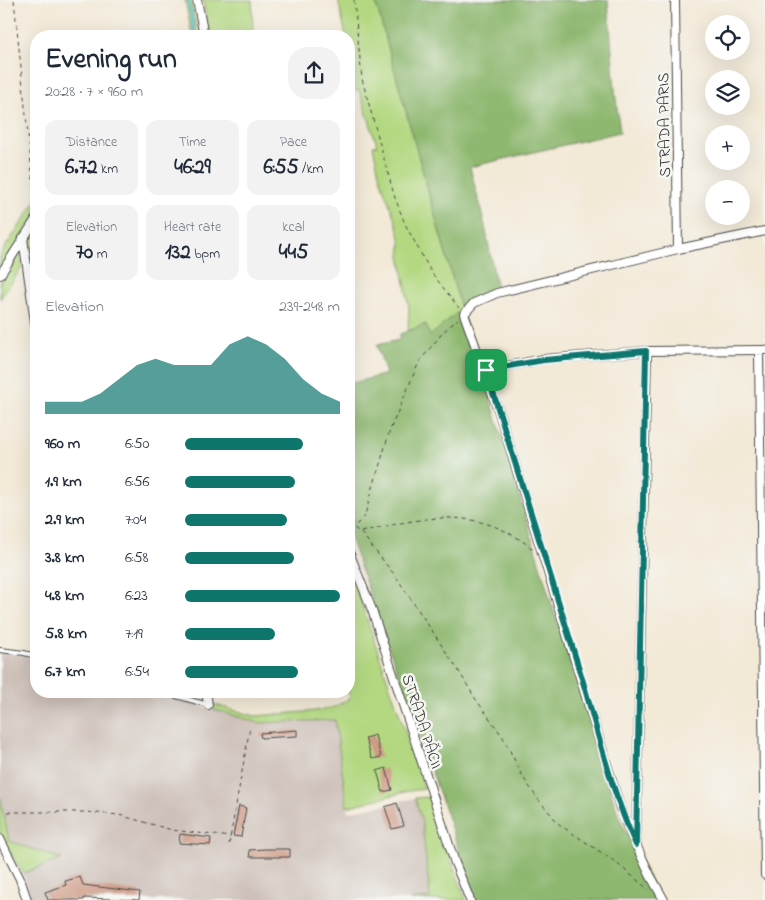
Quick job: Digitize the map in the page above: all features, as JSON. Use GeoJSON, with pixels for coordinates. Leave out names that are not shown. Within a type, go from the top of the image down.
{"type":"FeatureCollection","features":[{"type":"Feature","properties":{"kind":"street"},"geometry":{"type":"LineString","coordinates":[[197,0],[203,30]]}},
{"type":"Feature","properties":{"kind":"street","name":"STRADA PARIS"},"geometry":{"type":"LineString","coordinates":[[675,0],[678,250]]}},
{"type":"Feature","properties":{"kind":"street"},"geometry":{"type":"LineString","coordinates":[[0,275],[30,227]]}},
{"type":"Feature","properties":{"kind":"street"},"geometry":{"type":"LineString","coordinates":[[664,900],[623,818],[486,370],[464,314],[474,303],[497,293],[678,250],[765,232]]}},
{"type":"Feature","properties":{"kind":"street"},"geometry":{"type":"LineString","coordinates":[[23,238],[30,287]]}},
{"type":"Feature","properties":{"kind":"street"},"geometry":{"type":"LineString","coordinates":[[486,370],[544,360],[646,351],[762,350],[765,875]]}},
{"type":"Feature","properties":{"kind":"street"},"geometry":{"type":"LineString","coordinates":[[636,845],[646,351]]}},
{"type":"Feature","properties":{"kind":"street","name":"STRADA PĂCII"},"geometry":{"type":"LineString","coordinates":[[355,567],[372,610],[455,863],[470,900]]}},
{"type":"Feature","properties":{"kind":"street"},"geometry":{"type":"LineString","coordinates":[[207,698],[208,705]]}},
{"type":"Feature","properties":{"kind":"street"},"geometry":{"type":"LineString","coordinates":[[0,839],[20,879],[27,900]]}},
{"type":"Feature","properties":{"kind":"lane"},"geometry":{"type":"LineString","coordinates":[[0,650],[30,654]]}},
{"type":"Feature","properties":{"kind":"lane"},"geometry":{"type":"LineString","coordinates":[[184,698],[208,705]]}},
{"type":"Feature","properties":{"kind":"path"},"geometry":{"type":"LineString","coordinates":[[14,0],[30,158]]}},
{"type":"Feature","properties":{"kind":"path"},"geometry":{"type":"LineString","coordinates":[[354,0],[362,79],[394,195],[406,224],[431,272],[464,314],[444,331],[419,362],[390,430],[364,518],[355,525]]}},
{"type":"Feature","properties":{"kind":"path"},"geometry":{"type":"LineString","coordinates":[[360,532],[416,520],[438,518],[474,520],[517,537],[545,559]]}},
{"type":"Feature","properties":{"kind":"path"},"geometry":{"type":"LineString","coordinates":[[355,528],[360,532],[408,594],[503,738],[523,777],[537,798],[560,825],[614,861],[652,892]]}},
{"type":"Feature","properties":{"kind":"path"},"geometry":{"type":"LineString","coordinates":[[230,844],[250,727]]}},
{"type":"Feature","properties":{"kind":"path"},"geometry":{"type":"LineString","coordinates":[[8,812],[94,812],[119,816],[172,830],[230,837]]}},
{"type":"Feature","properties":{"kind":"shaded area"},"geometry":{"type":"Polygon","coordinates":[[[0,653],[30,657],[30,698],[174,698],[259,723],[335,720],[348,812],[415,798],[422,822],[430,898],[410,900],[30,900],[23,873],[61,859],[9,841],[0,796],[0,653]]]}},
{"type":"Feature","properties":{"kind":"green space"},"geometry":{"type":"Polygon","coordinates":[[[185,0],[191,0],[197,30],[191,30],[185,0]]]}},
{"type":"Feature","properties":{"kind":"green space"},"geometry":{"type":"Polygon","coordinates":[[[203,0],[252,0],[253,30],[208,30],[203,0]]]}},
{"type":"Feature","properties":{"kind":"green space"},"geometry":{"type":"Polygon","coordinates":[[[338,0],[375,0],[461,309],[430,337],[426,324],[408,331],[409,308],[400,255],[400,239],[381,179],[373,146],[377,145],[359,90],[355,90],[355,30],[345,30],[338,0]]]}},
{"type":"Feature","properties":{"kind":"green space"},"geometry":{"type":"Polygon","coordinates":[[[375,0],[608,0],[620,132],[470,167],[485,226],[497,290],[475,299],[461,309],[375,0]]]}},
{"type":"Feature","properties":{"kind":"green space"},"geometry":{"type":"Polygon","coordinates":[[[30,210],[30,225],[0,268],[0,255],[30,210]]]}},
{"type":"Feature","properties":{"kind":"green space"},"geometry":{"type":"Polygon","coordinates":[[[30,239],[30,255],[28,242],[30,239]]]}},
{"type":"Feature","properties":{"kind":"green space"},"geometry":{"type":"Polygon","coordinates":[[[20,252],[23,266],[0,299],[0,283],[20,252]]]}},
{"type":"Feature","properties":{"kind":"green space"},"geometry":{"type":"Polygon","coordinates":[[[461,309],[488,390],[551,602],[619,817],[660,900],[476,900],[355,552],[355,382],[386,374],[377,345],[399,340],[400,334],[426,324],[430,336],[461,309]]]}},
{"type":"Feature","properties":{"kind":"green space"},"geometry":{"type":"Polygon","coordinates":[[[355,585],[425,789],[409,791],[347,807],[335,720],[259,723],[212,709],[212,704],[255,716],[315,711],[334,707],[350,698],[355,698],[355,585]]]}},
{"type":"Feature","properties":{"kind":"green space"},"geometry":{"type":"Polygon","coordinates":[[[0,796],[9,841],[62,859],[23,873],[5,845],[0,833],[0,796]]]}},
{"type":"Feature","properties":{"kind":"green space"},"geometry":{"type":"Polygon","coordinates":[[[428,797],[466,900],[410,900],[430,898],[422,822],[415,798],[428,797]]]}},
{"type":"Feature","properties":{"kind":"building"},"geometry":{"type":"Polygon","coordinates":[[[297,730],[297,736],[261,738],[260,733],[297,730]]]}},
{"type":"Feature","properties":{"kind":"building"},"geometry":{"type":"Polygon","coordinates":[[[375,735],[381,757],[372,759],[365,738],[375,735]]]}},
{"type":"Feature","properties":{"kind":"building"},"geometry":{"type":"Polygon","coordinates":[[[386,768],[392,790],[383,792],[377,771],[386,768]]]}},
{"type":"Feature","properties":{"kind":"building"},"geometry":{"type":"Polygon","coordinates":[[[397,803],[404,826],[392,829],[385,807],[397,803]]]}},
{"type":"Feature","properties":{"kind":"building"},"geometry":{"type":"Polygon","coordinates":[[[239,806],[246,808],[241,837],[233,836],[239,806]]]}},
{"type":"Feature","properties":{"kind":"building"},"geometry":{"type":"Polygon","coordinates":[[[180,834],[211,838],[210,845],[179,843],[180,834]]]}},
{"type":"Feature","properties":{"kind":"building"},"geometry":{"type":"Polygon","coordinates":[[[290,849],[290,857],[250,857],[249,850],[290,849]]]}},
{"type":"Feature","properties":{"kind":"building"},"geometry":{"type":"Polygon","coordinates":[[[80,877],[83,885],[140,892],[139,900],[84,898],[84,900],[48,900],[45,892],[66,885],[65,881],[80,877]]]}},
{"type":"Feature","properties":{"kind":"waterway"},"geometry":{"type":"LineString","coordinates":[[188,0],[194,30]]}},
{"type":"Feature","properties":{"kind":"route"},"geometry":{"type":"LineString","coordinates":[[646,351],[636,845],[623,818],[486,370],[544,360],[646,351]]}}]}
